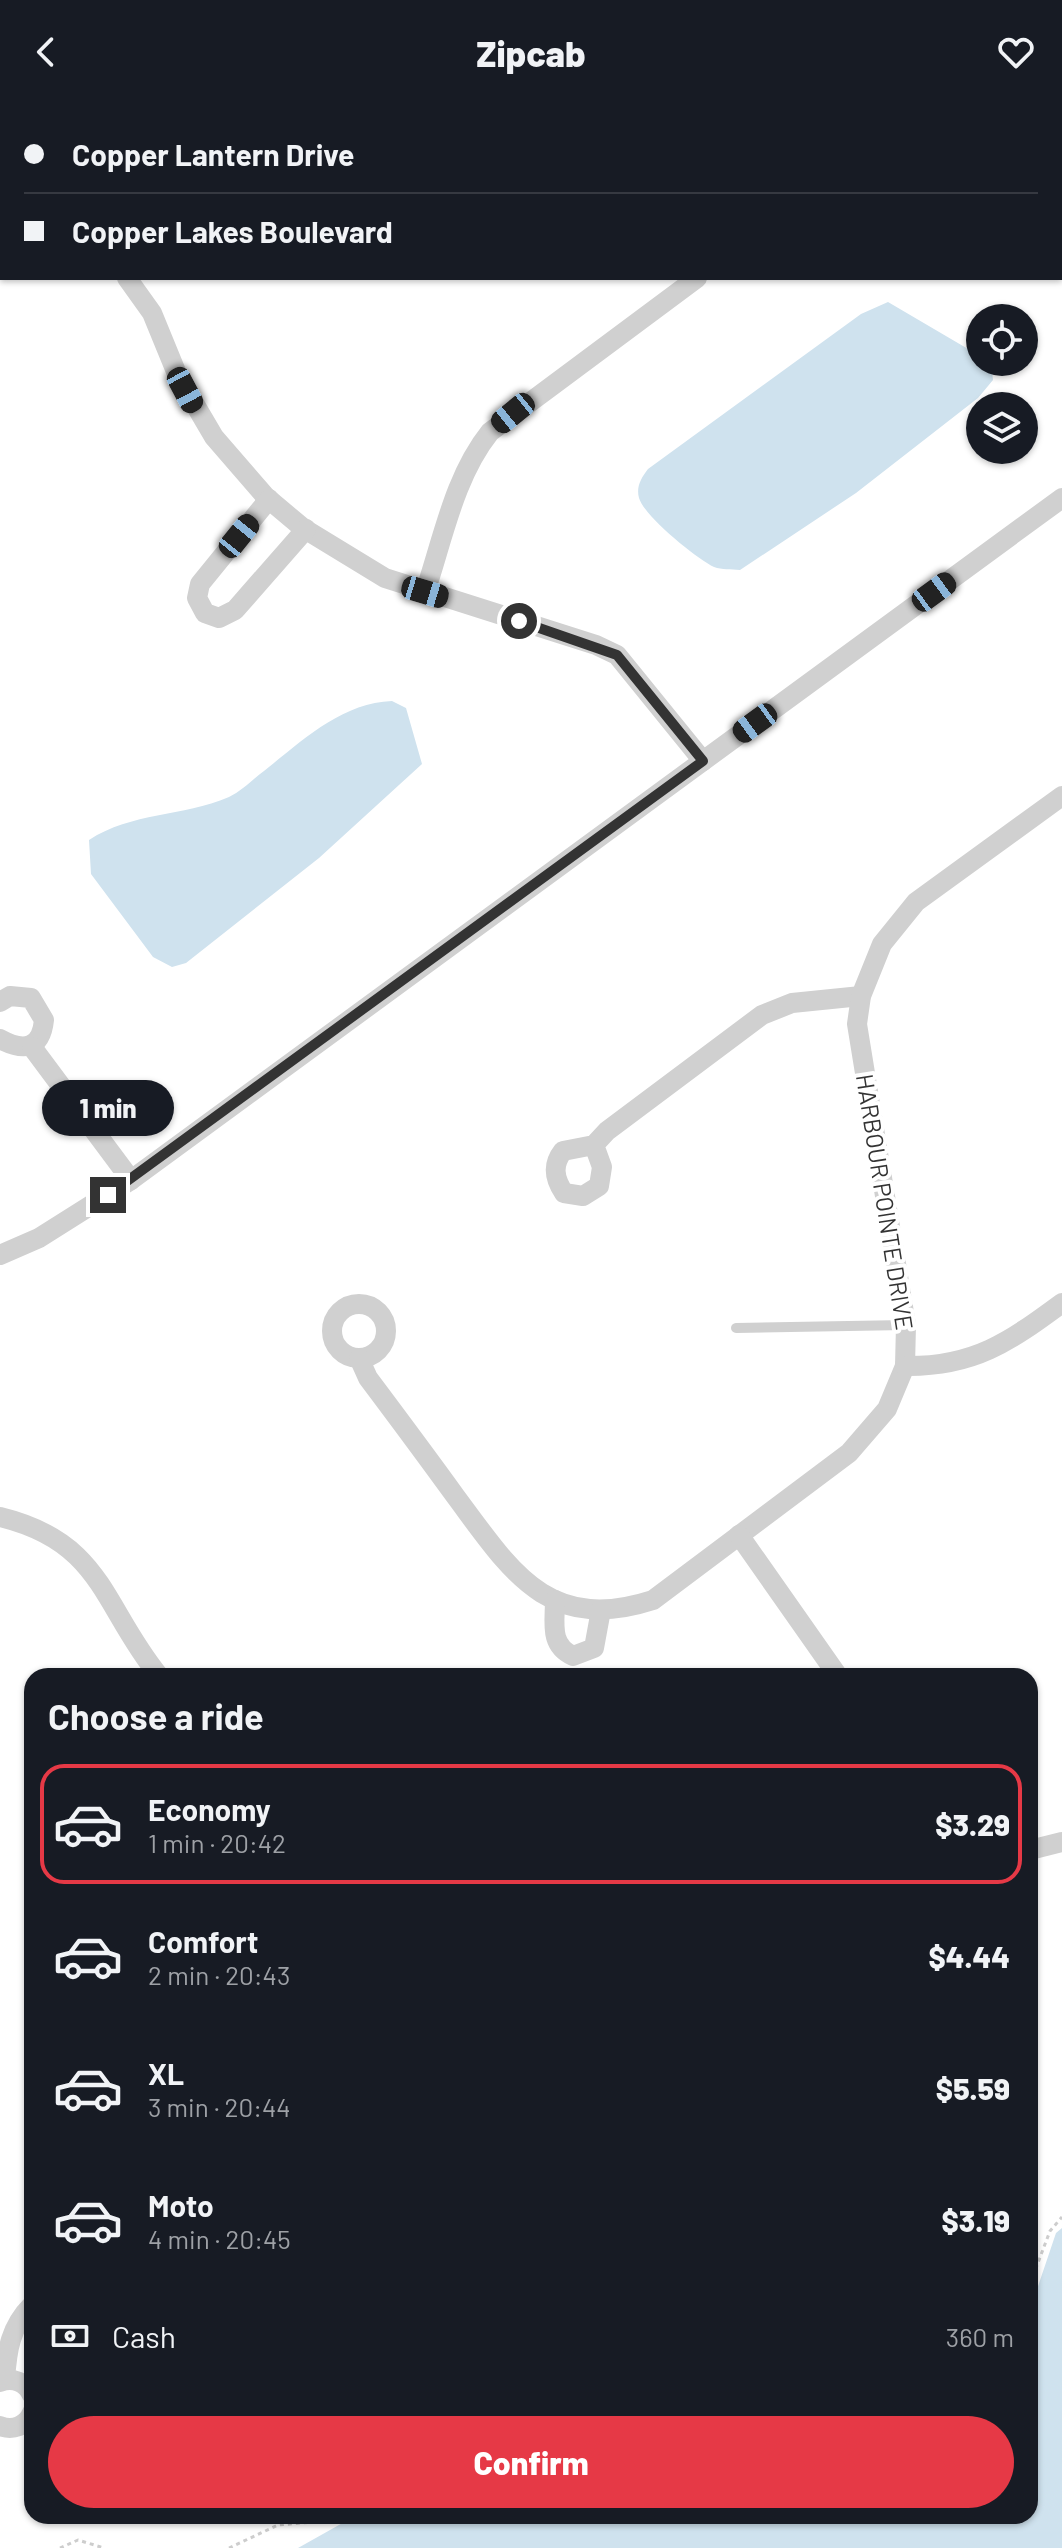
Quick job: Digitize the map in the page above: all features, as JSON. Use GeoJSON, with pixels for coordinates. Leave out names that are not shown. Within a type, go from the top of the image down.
{"type":"FeatureCollection","features":[{"type":"Feature","properties":{"kind":"street"},"geometry":{"type":"LineString","coordinates":[[128,280],[152,313],[177,374],[200,416],[236,464],[269,499],[306,529],[385,578],[596,645],[617,655],[703,761]]}},
{"type":"Feature","properties":{"kind":"street"},"geometry":{"type":"LineString","coordinates":[[425,592],[463,479],[476,449],[490,432],[694,280]]}},
{"type":"Feature","properties":{"kind":"street"},"geometry":{"type":"LineString","coordinates":[[0,1255],[39,1238],[131,1180],[1062,498]]}},
{"type":"Feature","properties":{"kind":"street"},"geometry":{"type":"LineString","coordinates":[[269,499],[200,584],[197,598],[205,613],[219,618],[235,610],[306,529]]}},
{"type":"Feature","properties":{"kind":"street","name":"HARBOUR POINTE DRIVE"},"geometry":{"type":"LineString","coordinates":[[359,1358],[368,1378],[518,1577],[555,1600],[601,1610],[653,1600],[849,1453],[887,1409],[905,1366],[906,1325],[857,1024],[861,996],[882,944],[916,902],[1062,796]]}},
{"type":"Feature","properties":{"kind":"street"},"geometry":{"type":"LineString","coordinates":[[0,1002],[10,996],[31,998],[43,1014],[40,1040],[32,1047],[19,1048],[0,1039]]}},
{"type":"Feature","properties":{"kind":"street"},"geometry":{"type":"LineString","coordinates":[[594,1145],[607,1131],[762,1015],[792,1003],[861,996]]}},
{"type":"Feature","properties":{"kind":"street"},"geometry":{"type":"LineString","coordinates":[[32,1047],[131,1180]]}},
{"type":"Feature","properties":{"kind":"street"},"geometry":{"type":"LineString","coordinates":[[905,1366],[926,1367],[973,1359],[1005,1345],[1062,1303]]}},
{"type":"Feature","properties":{"kind":"street"},"geometry":{"type":"LineString","coordinates":[[0,1517],[39,1531],[76,1553],[105,1588],[154,1668]]}},
{"type":"Feature","properties":{"kind":"street"},"geometry":{"type":"LineString","coordinates":[[739,1535],[832,1668]]}},
{"type":"Feature","properties":{"kind":"street"},"geometry":{"type":"LineString","coordinates":[[555,1600],[555,1637],[562,1651],[573,1656],[594,1648],[601,1610]]}},
{"type":"Feature","properties":{"kind":"street"},"geometry":{"type":"LineString","coordinates":[[1038,1848],[1062,1842]]}},
{"type":"Feature","properties":{"kind":"street"},"geometry":{"type":"LineString","coordinates":[[24,2314],[15,2324],[7,2349],[3,2381],[24,2384]]}},
{"type":"Feature","properties":{"kind":"street"},"geometry":{"type":"LineString","coordinates":[[0,2426],[14,2428],[24,2424]]}},
{"type":"Feature","properties":{"kind":"lane"},"geometry":{"type":"LineString","coordinates":[[736,1328],[906,1325]]}},
{"type":"Feature","properties":{"kind":"path"},"geometry":{"type":"LineString","coordinates":[[1038,2263],[1050,2231],[1062,2217]]}},
{"type":"Feature","properties":{"kind":"path"},"geometry":{"type":"LineString","coordinates":[[229,2548],[278,2525],[290,2524]]}},
{"type":"Feature","properties":{"kind":"path"},"geometry":{"type":"LineString","coordinates":[[60,2548],[78,2540],[104,2548]]}},
{"type":"Feature","properties":{"kind":"water"},"geometry":{"type":"Polygon","coordinates":[[[888,302],[966,348],[966,376],[993,376],[993,380],[983,392],[966,392],[966,407],[856,493],[740,570],[717,568],[706,562],[672,536],[643,506],[638,494],[643,476],[648,469],[861,314],[888,302]]]}},
{"type":"Feature","properties":{"kind":"water"},"geometry":{"type":"Polygon","coordinates":[[[392,701],[406,708],[422,764],[319,858],[186,963],[172,967],[153,957],[91,874],[89,840],[122,824],[229,797],[339,716],[373,703],[392,701]]]}},
{"type":"Feature","properties":{"kind":"water"},"geometry":{"type":"Polygon","coordinates":[[[1062,2228],[1062,2548],[298,2548],[341,2524],[1038,2524],[1038,2286],[1056,2233],[1062,2228]]]}},
{"type":"Feature","properties":{"kind":"route"},"geometry":{"type":"LineString","coordinates":[[108,1195],[703,761],[655,697],[617,655],[596,645],[519,621]]}}]}
